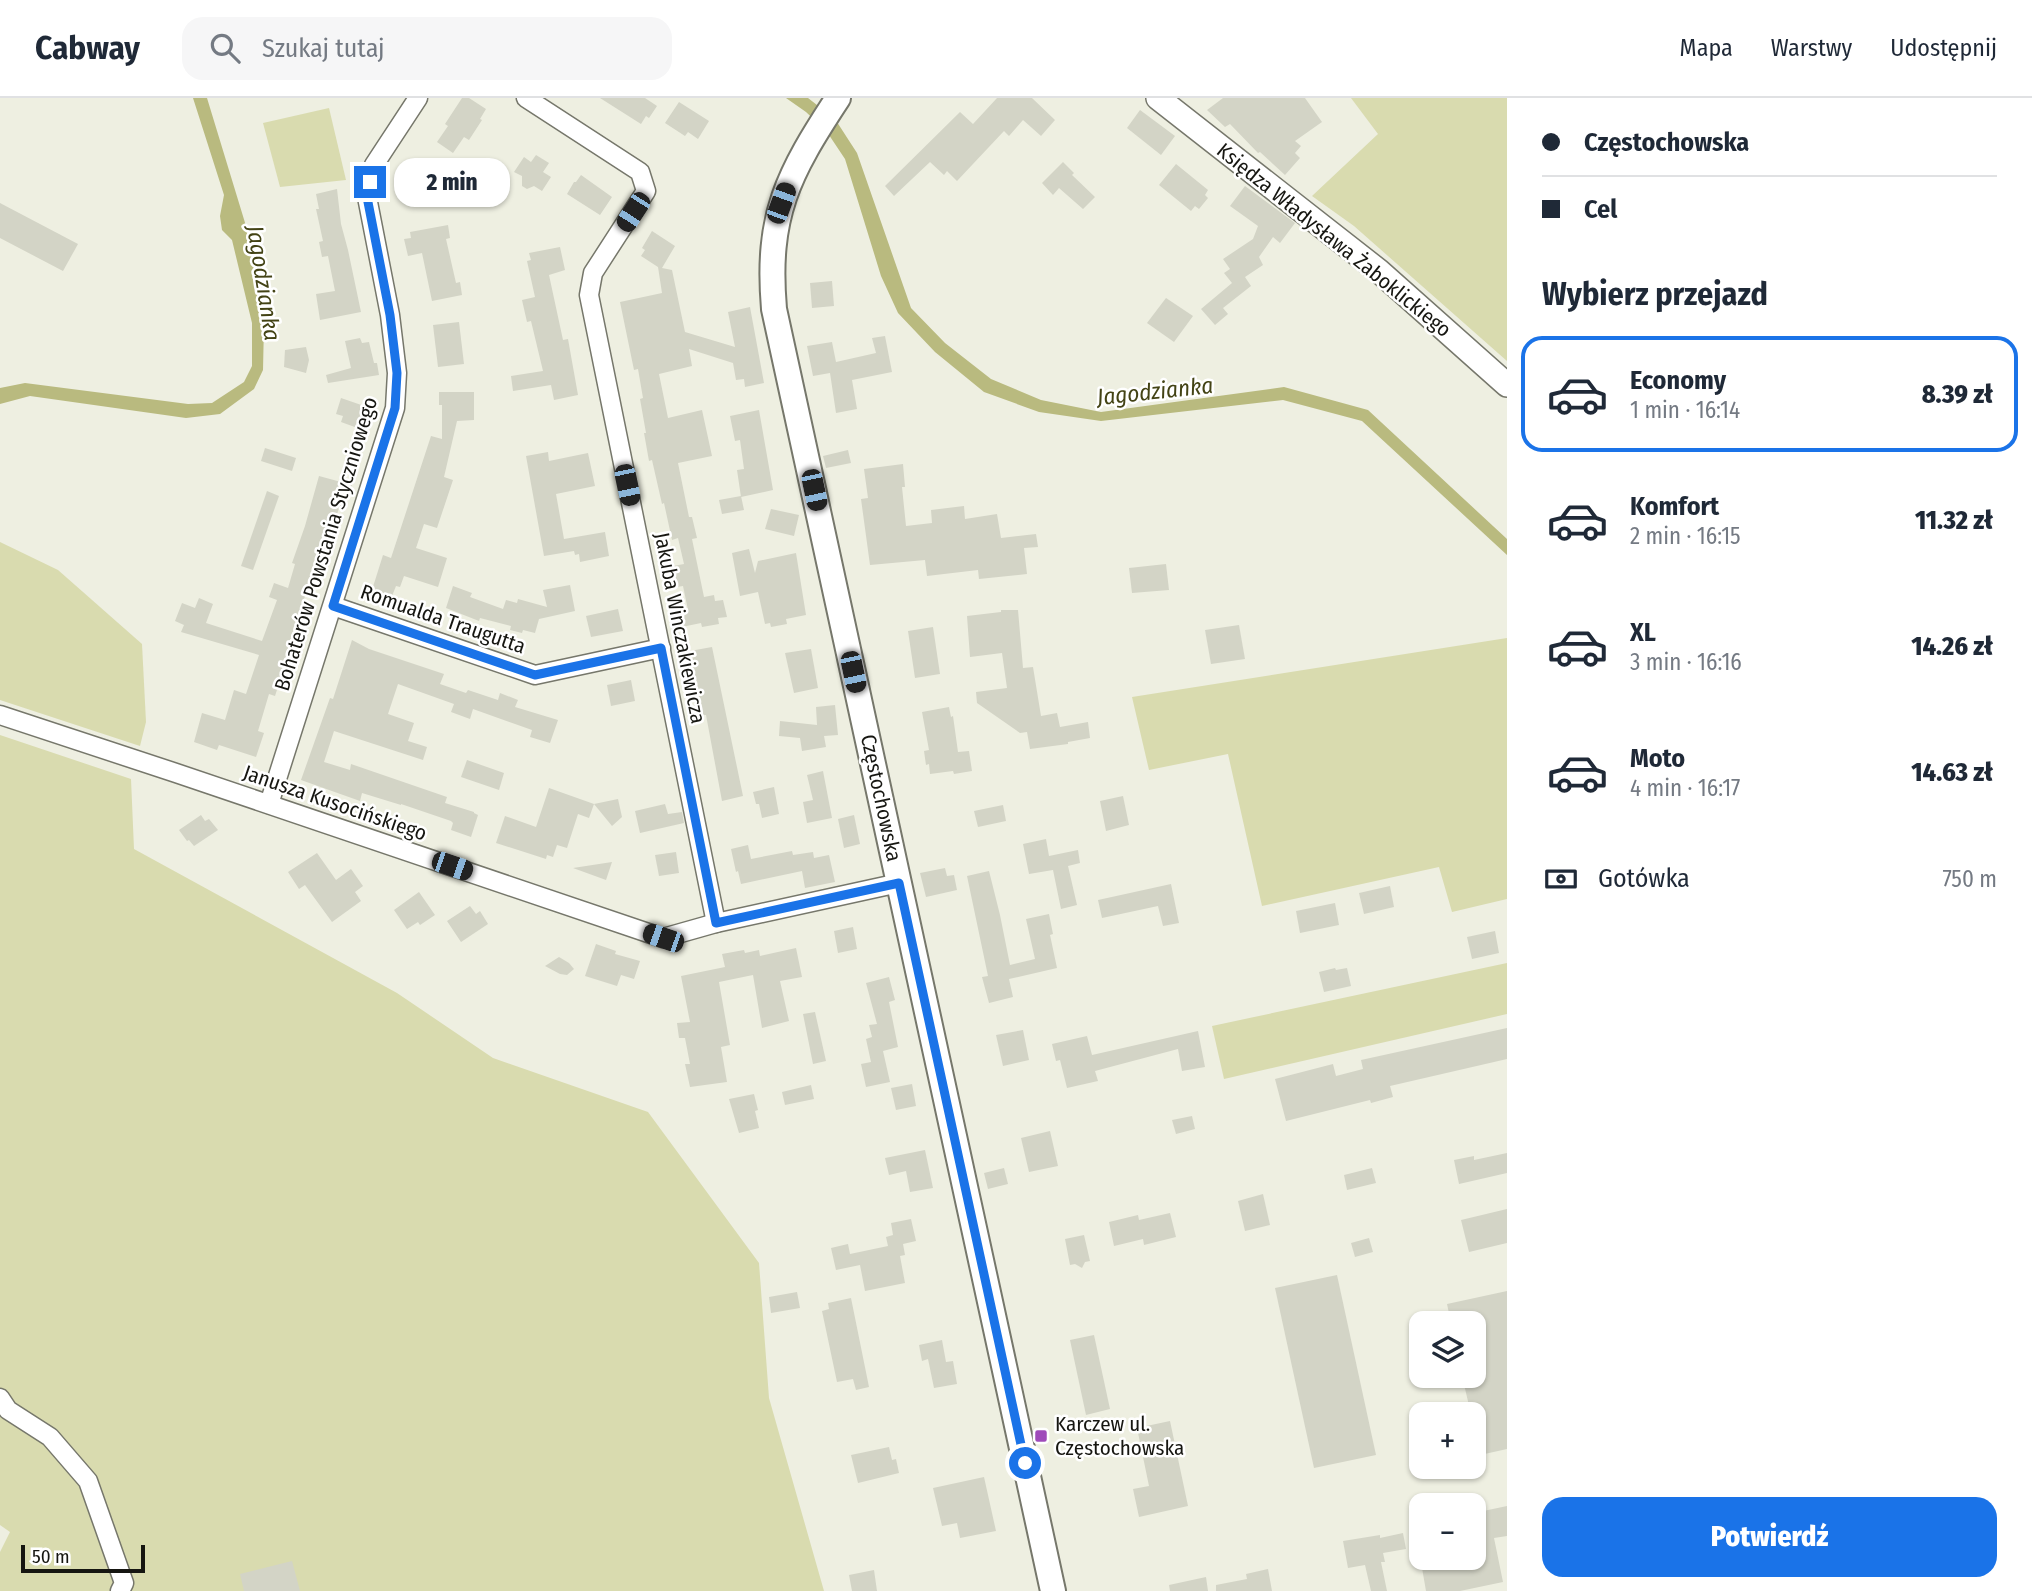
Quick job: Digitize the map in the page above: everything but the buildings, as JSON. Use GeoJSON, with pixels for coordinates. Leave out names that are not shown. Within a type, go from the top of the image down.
{"type":"FeatureCollection","features":[{"type":"Feature","properties":{"kind":"main road","name":"Częstochowska"},"geometry":{"type":"LineString","coordinates":[[838,98],[806,146],[786,188],[776,227],[772,272],[774,309],[1053,1591]]}},
{"type":"Feature","properties":{"kind":"street","name":"Bohaterów Powstania Styczniowego"},"geometry":{"type":"LineString","coordinates":[[269,804],[395,408],[397,373],[390,315],[367,197],[374,165],[418,98]]}},
{"type":"Feature","properties":{"kind":"street","name":"Jakuba Winczakiewicza"},"geometry":{"type":"LineString","coordinates":[[526,98],[640,172],[646,191],[593,273],[589,295],[716,923]]}},
{"type":"Feature","properties":{"kind":"street","name":"Księdza Władysława Żaboklickiego"},"geometry":{"type":"LineString","coordinates":[[1158,98],[1379,271],[1507,385]]}},
{"type":"Feature","properties":{"kind":"street","name":"Romualda Traugutta"},"geometry":{"type":"LineString","coordinates":[[333,606],[535,675],[661,648]]}},
{"type":"Feature","properties":{"kind":"street","name":"Janusza Kusocińskiego"},"geometry":{"type":"LineString","coordinates":[[0,715],[663,938],[716,923],[899,883]]}},
{"type":"Feature","properties":{"kind":"street"},"geometry":{"type":"LineString","coordinates":[[0,1398],[8,1410],[50,1437],[88,1481],[124,1583],[120,1591]]}},
{"type":"Feature","properties":{"kind":"shaded area"},"geometry":{"type":"Polygon","coordinates":[[[193,98],[207,98],[246,226],[264,324],[263,370],[254,389],[220,414],[186,418],[30,396],[0,404],[0,388],[25,383],[188,404],[212,403],[244,382],[252,366],[252,323],[232,240],[222,230],[220,216],[224,195],[193,98]]]}},
{"type":"Feature","properties":{"kind":"shaded area"},"geometry":{"type":"Polygon","coordinates":[[[786,98],[808,98],[835,119],[857,153],[911,308],[945,343],[991,379],[1041,400],[1101,412],[1284,387],[1368,410],[1507,539],[1507,555],[1362,421],[1283,400],[1101,421],[1039,412],[984,392],[935,352],[898,313],[881,276],[845,159],[827,132],[786,98]]]}},
{"type":"Feature","properties":{"kind":"shaded area"},"geometry":{"type":"Polygon","coordinates":[[[1351,98],[1507,98],[1507,361],[1354,226],[1312,196],[1378,134],[1351,98]]]}},
{"type":"Feature","properties":{"kind":"shaded area"},"geometry":{"type":"Polygon","coordinates":[[[329,108],[346,180],[280,187],[263,123],[329,108]]]}},
{"type":"Feature","properties":{"kind":"shaded area"},"geometry":{"type":"Polygon","coordinates":[[[0,542],[58,570],[142,644],[146,722],[140,746],[0,700],[0,542]]]}},
{"type":"Feature","properties":{"kind":"shaded area"},"geometry":{"type":"Polygon","coordinates":[[[1507,638],[1507,899],[1452,912],[1439,867],[1262,906],[1228,754],[1149,770],[1132,697],[1507,638]]]}},
{"type":"Feature","properties":{"kind":"shaded area"},"geometry":{"type":"Polygon","coordinates":[[[0,735],[131,779],[134,849],[397,993],[493,1058],[648,1112],[759,1263],[769,1398],[824,1591],[0,1591],[0,1552],[10,1532],[0,1525],[0,735]]]}},
{"type":"Feature","properties":{"kind":"shaded area"},"geometry":{"type":"Polygon","coordinates":[[[1507,963],[1507,1014],[1224,1079],[1212,1026],[1507,963]]]}},
{"type":"Feature","properties":{"kind":"place","name":"Karczew ul. Częstochowska"},"geometry":{"type":"Point","coordinates":[1041,1436]}},
{"type":"Feature","properties":{"kind":"route"},"geometry":{"type":"LineString","coordinates":[[370,182],[367,197],[390,315],[397,373],[395,408],[333,606],[535,675],[661,648],[716,923],[899,883],[1025,1463]]}},
{"type":"Feature","properties":{"kind":"water label","name":"Jagodzianka"},"geometry":{"type":"Point","coordinates":[264,283]}},
{"type":"Feature","properties":{"kind":"water label","name":"Jagodzianka"},"geometry":{"type":"Point","coordinates":[1155,391]}}]}
